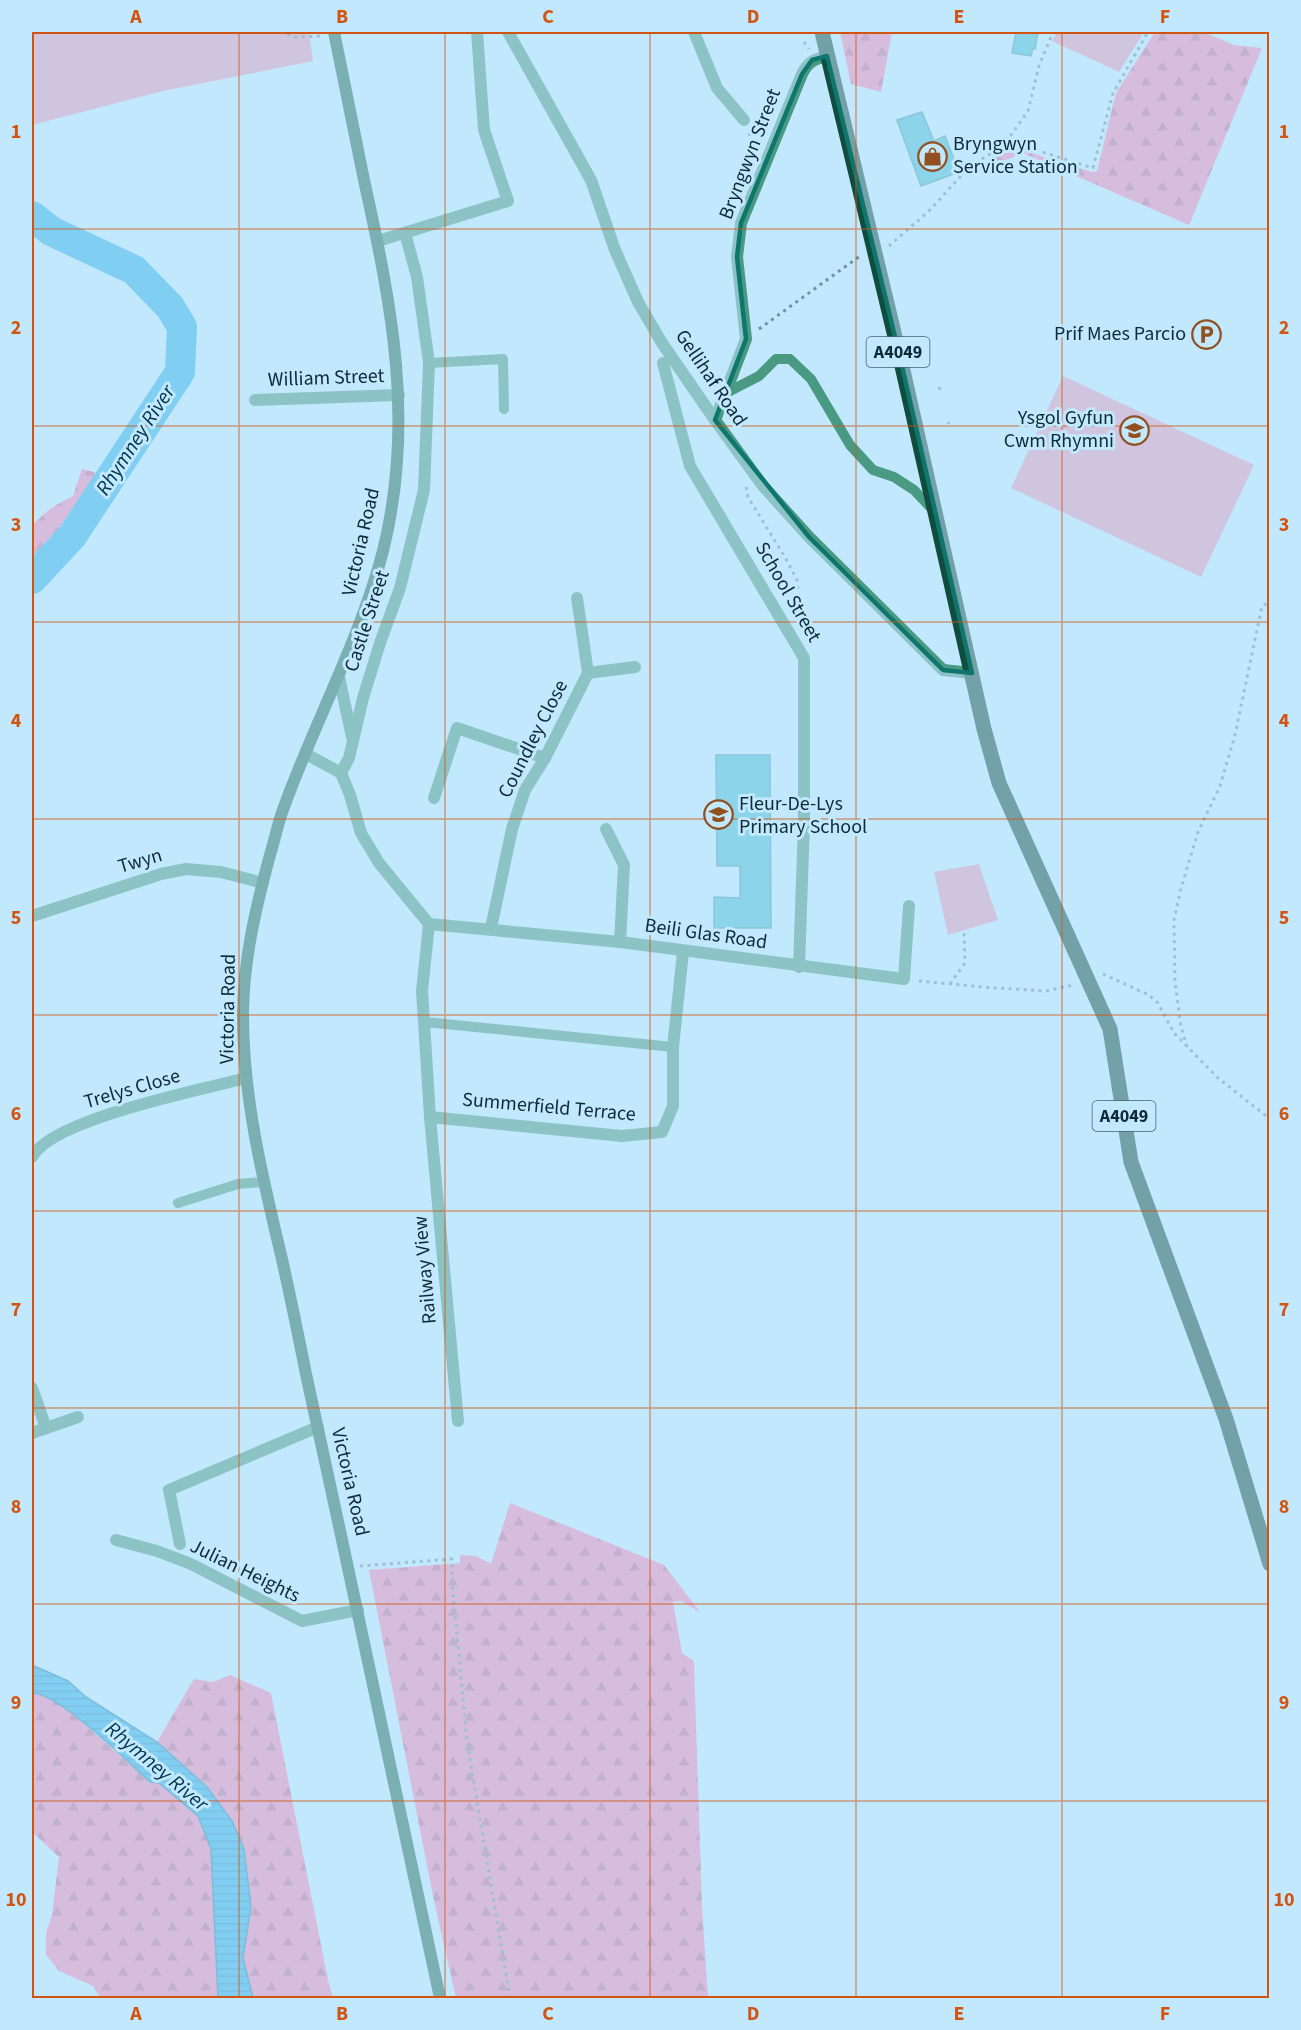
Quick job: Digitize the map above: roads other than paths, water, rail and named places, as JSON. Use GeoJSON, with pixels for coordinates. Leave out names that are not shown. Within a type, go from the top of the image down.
{"type":"FeatureCollection","features":[{"type":"Feature","properties":{"kind":"main road","name":"A4049"},"geometry":{"type":"LineString","coordinates":[[822,32],[999,783],[1110,1029],[1131,1162],[1226,1419],[1269,1563]]}},
{"type":"Feature","properties":{"kind":"main road","name":"Victoria Road"},"geometry":{"type":"LineString","coordinates":[[334,33],[392,317],[399,395],[399,432],[394,488],[383,549],[366,605],[339,677],[284,808],[263,883],[246,958],[243,1014],[246,1078],[263,1182],[349,1567],[440,1998]]}},
{"type":"Feature","properties":{"kind":"street"},"geometry":{"type":"LineString","coordinates":[[378,241],[508,201],[484,130],[477,32]]}},
{"type":"Feature","properties":{"kind":"street","name":"Gellihaf Road"},"geometry":{"type":"LineString","coordinates":[[508,32],[591,180],[615,250],[638,302],[662,343],[715,420],[763,486],[809,537],[943,670],[972,674]]}},
{"type":"Feature","properties":{"kind":"street"},"geometry":{"type":"LineString","coordinates":[[694,32],[717,88],[744,120]]}},
{"type":"Feature","properties":{"kind":"street","name":"Bryngwyn Street"},"geometry":{"type":"LineString","coordinates":[[715,420],[746,339],[737,257],[741,223],[806,65],[812,60],[827,56]]}},
{"type":"Feature","properties":{"kind":"street","name":"Castle Street"},"geometry":{"type":"LineString","coordinates":[[341,773],[349,758],[380,643],[400,588],[424,490],[429,363],[417,277],[405,233]]}},
{"type":"Feature","properties":{"kind":"street","name":"School Street"},"geometry":{"type":"LineString","coordinates":[[663,363],[690,466],[804,658],[804,823],[798,967]]}},
{"type":"Feature","properties":{"kind":"street","name":"William Street"},"geometry":{"type":"LineString","coordinates":[[255,400],[399,395]]}},
{"type":"Feature","properties":{"kind":"street","name":"Coundley Close"},"geometry":{"type":"LineString","coordinates":[[491,928],[512,829],[525,790],[545,758],[588,673],[578,598]]}},
{"type":"Feature","properties":{"kind":"street","name":"Coundley Close"},"geometry":{"type":"LineString","coordinates":[[588,673],[635,667]]}},
{"type":"Feature","properties":{"kind":"street"},"geometry":{"type":"LineString","coordinates":[[339,677],[353,741]]}},
{"type":"Feature","properties":{"kind":"street"},"geometry":{"type":"LineString","coordinates":[[434,798],[457,728],[545,758]]}},
{"type":"Feature","properties":{"kind":"street"},"geometry":{"type":"LineString","coordinates":[[306,754],[341,773],[351,795],[361,833],[379,863],[429,924]]}},
{"type":"Feature","properties":{"kind":"street"},"geometry":{"type":"LineString","coordinates":[[606,829],[624,865],[620,942]]}},
{"type":"Feature","properties":{"kind":"street","name":"Twyn"},"geometry":{"type":"LineString","coordinates":[[32,916],[161,874],[186,869],[221,872],[263,883]]}},
{"type":"Feature","properties":{"kind":"street","name":"Beili Glas Road"},"geometry":{"type":"LineString","coordinates":[[429,924],[491,928],[620,942],[904,979],[909,906]]}},
{"type":"Feature","properties":{"kind":"street","name":"Railway View"},"geometry":{"type":"LineString","coordinates":[[429,924],[422,992],[430,1117],[458,1421]]}},
{"type":"Feature","properties":{"kind":"street","name":"Summerfield Terrace"},"geometry":{"type":"LineString","coordinates":[[430,1117],[622,1136],[662,1132],[673,1106],[672,1047],[684,952]]}},
{"type":"Feature","properties":{"kind":"street","name":"Trelys Close"},"geometry":{"type":"LineString","coordinates":[[33,1154],[57,1134],[82,1123],[122,1110],[246,1078]]}},
{"type":"Feature","properties":{"kind":"street"},"geometry":{"type":"LineString","coordinates":[[32,1388],[46,1428]]}},
{"type":"Feature","properties":{"kind":"street"},"geometry":{"type":"LineString","coordinates":[[32,1433],[78,1417]]}},
{"type":"Feature","properties":{"kind":"street"},"geometry":{"type":"LineString","coordinates":[[180,1544],[169,1490],[318,1427]]}},
{"type":"Feature","properties":{"kind":"street","name":"Julian Heights"},"geometry":{"type":"LineString","coordinates":[[116,1540],[157,1551],[191,1564],[302,1621],[358,1610]]}},
{"type":"Feature","properties":{"kind":"lane"},"geometry":{"type":"LineString","coordinates":[[429,363],[503,359],[504,409]]}},
{"type":"Feature","properties":{"kind":"lane"},"geometry":{"type":"LineString","coordinates":[[724,394],[759,376],[776,359],[790,359],[811,379],[850,445],[873,470],[894,477],[914,490],[934,510]]}},
{"type":"Feature","properties":{"kind":"lane"},"geometry":{"type":"LineString","coordinates":[[425,1022],[672,1047]]}},
{"type":"Feature","properties":{"kind":"lane"},"geometry":{"type":"LineString","coordinates":[[178,1203],[238,1184],[263,1182]]}},
{"type":"Feature","properties":{"kind":"water"},"geometry":{"type":"Polygon","coordinates":[[[32,1665],[68,1681],[86,1697],[157,1742],[207,1787],[232,1821],[244,1849],[251,1906],[243,1958],[253,1998],[218,1998],[211,1849],[198,1816],[159,1783],[150,1782],[75,1715],[44,1696],[32,1693],[32,1665]]]}},
{"type":"Feature","properties":{"kind":"waterway","name":"Rhymney River"},"geometry":{"type":"LineString","coordinates":[[32,216],[51,231],[134,270],[170,307],[182,327],[180,372],[72,536],[32,579]]}},
{"type":"Feature","properties":{"kind":"place","name":"Bryngwyn Service Station"},"geometry":{"type":"Point","coordinates":[932,156]}},
{"type":"Feature","properties":{"kind":"place","name":"Prif Maes Parcio"},"geometry":{"type":"Point","coordinates":[1207,334]}},
{"type":"Feature","properties":{"kind":"place","name":"Ysgol Gyfun Cwm Rhymni"},"geometry":{"type":"Point","coordinates":[1135,430]}},
{"type":"Feature","properties":{"kind":"place","name":"Fleur-De-Lys Primary School"},"geometry":{"type":"Point","coordinates":[718,815]}}]}
